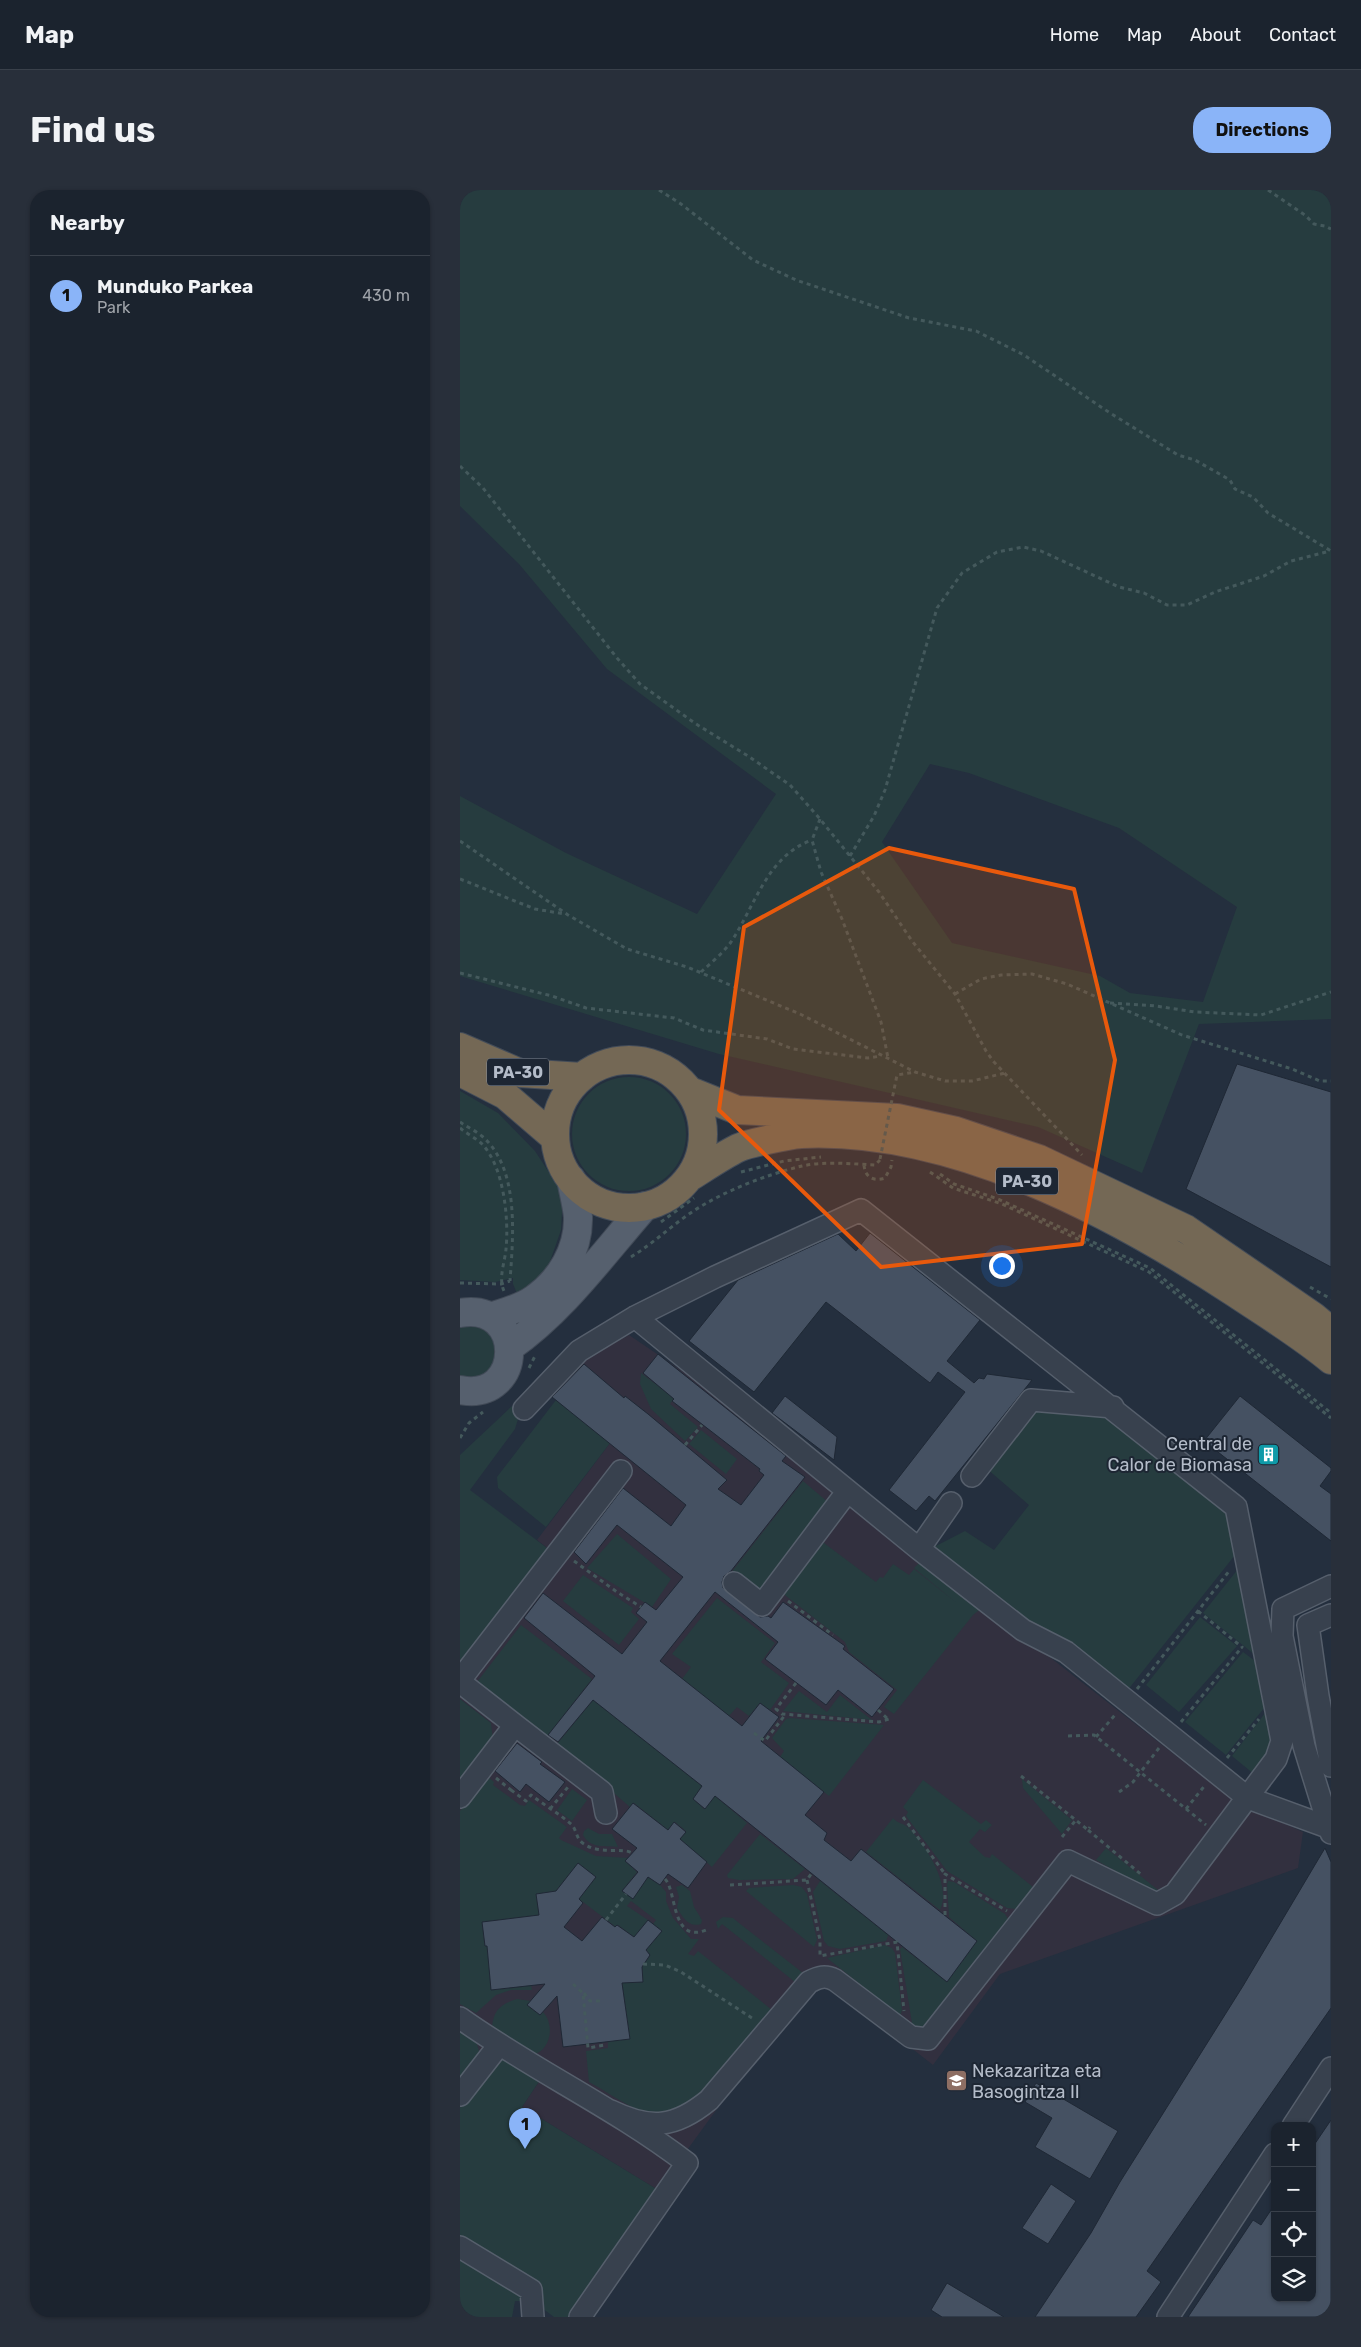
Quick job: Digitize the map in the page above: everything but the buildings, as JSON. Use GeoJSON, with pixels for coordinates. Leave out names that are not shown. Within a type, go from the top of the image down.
{"type":"FeatureCollection","features":[{"type":"Feature","properties":{"kind":"highway","name":"PA-30"},"geometry":{"type":"LineString","coordinates":[[460,1047],[520,1073],[582,1077]]}},
{"type":"Feature","properties":{"kind":"highway","name":"PA-30"},"geometry":{"type":"LineString","coordinates":[[694,1186],[704,1134],[700,1111],[690,1091],[673,1074],[651,1063],[627,1059],[603,1064],[582,1077],[567,1094],[557,1115],[555,1138],[560,1160],[571,1179],[586,1193],[604,1203],[650,1216],[662,1200],[677,1190],[694,1186],[740,1147],[800,1134],[865,1136],[922,1147],[980,1162],[1053,1191],[1179,1256],[1309,1342],[1331,1360]]}},
{"type":"Feature","properties":{"kind":"highway","name":"PA-30"},"geometry":{"type":"LineString","coordinates":[[460,1072],[505,1095],[555,1138]]}},
{"type":"Feature","properties":{"kind":"highway","name":"PA-30"},"geometry":{"type":"LineString","coordinates":[[690,1091],[738,1110],[897,1118],[956,1130],[1039,1159],[1186,1229],[1313,1316],[1331,1331]]}},
{"type":"Feature","properties":{"kind":"main road"},"geometry":{"type":"LineString","coordinates":[[460,1313],[503,1313],[533,1300],[551,1284],[568,1262],[575,1238],[578,1217],[571,1179]]}},
{"type":"Feature","properties":{"kind":"main road"},"geometry":{"type":"LineString","coordinates":[[510,1347],[529,1334],[650,1216]]}},
{"type":"Feature","properties":{"kind":"main road"},"geometry":{"type":"LineString","coordinates":[[460,1411],[469,1391],[490,1387],[503,1375],[510,1359],[510,1347],[504,1330],[503,1313]]}},
{"type":"Feature","properties":{"kind":"street"},"geometry":{"type":"LineString","coordinates":[[524,1408],[578,1351],[635,1317],[715,1277],[862,1210],[1113,1407],[1236,1507],[1282,1741],[1280,1751],[1248,1798],[1175,1894],[1157,1904],[1068,1861],[928,2039],[911,2037],[835,1980],[826,1976],[810,1982],[700,2108],[664,2123],[653,2125],[632,2121],[611,2111]]}},
{"type":"Feature","properties":{"kind":"street"},"geometry":{"type":"LineString","coordinates":[[635,1317],[919,1549],[1023,1630],[1066,1652],[1248,1798],[1330,1831]]}},
{"type":"Feature","properties":{"kind":"street"},"geometry":{"type":"LineString","coordinates":[[972,1476],[1031,1400],[1113,1407]]}},
{"type":"Feature","properties":{"kind":"street"},"geometry":{"type":"LineString","coordinates":[[606,1813],[602,1792],[460,1681],[621,1471]]}},
{"type":"Feature","properties":{"kind":"street"},"geometry":{"type":"LineString","coordinates":[[734,1583],[762,1605],[847,1492]]}},
{"type":"Feature","properties":{"kind":"street"},"geometry":{"type":"LineString","coordinates":[[919,1549],[951,1503]]}},
{"type":"Feature","properties":{"kind":"street"},"geometry":{"type":"LineString","coordinates":[[1330,1831],[1304,1746],[1282,1636],[1281,1619],[1283,1609],[1331,1586]]}},
{"type":"Feature","properties":{"kind":"street"},"geometry":{"type":"LineString","coordinates":[[1331,1614],[1308,1625],[1318,1696],[1331,1766]]}},
{"type":"Feature","properties":{"kind":"street"},"geometry":{"type":"LineString","coordinates":[[460,1797],[516,1725]]}},
{"type":"Feature","properties":{"kind":"street"},"geometry":{"type":"LineString","coordinates":[[460,2018],[499,2045],[611,2111],[687,2163],[580,2317]]}},
{"type":"Feature","properties":{"kind":"street"},"geometry":{"type":"LineString","coordinates":[[460,2095],[499,2045]]}},
{"type":"Feature","properties":{"kind":"street"},"geometry":{"type":"LineString","coordinates":[[1296,2122],[1331,2068]]}},
{"type":"Feature","properties":{"kind":"street"},"geometry":{"type":"LineString","coordinates":[[1168,2317],[1271,2160]]}},
{"type":"Feature","properties":{"kind":"street"},"geometry":{"type":"LineString","coordinates":[[460,2247],[531,2290],[532,2317]]}},
{"type":"Feature","properties":{"kind":"path"},"geometry":{"type":"LineString","coordinates":[[658,190],[681,204],[753,260],[796,280],[909,318],[976,331],[1024,355],[1110,413],[1178,455],[1195,460],[1230,480],[1235,488],[1253,497],[1268,513],[1330,551]]}},
{"type":"Feature","properties":{"kind":"path"},"geometry":{"type":"LineString","coordinates":[[1268,190],[1305,215],[1314,224],[1325,226],[1331,230]]}},
{"type":"Feature","properties":{"kind":"path"},"geometry":{"type":"LineString","coordinates":[[460,466],[483,488],[617,658],[640,684],[696,724],[790,785],[879,892],[912,941],[955,994],[986,1051],[1004,1072],[972,1081],[945,1081],[915,1072],[800,1014],[701,973],[627,949],[568,915],[460,841]]}},
{"type":"Feature","properties":{"kind":"path"},"geometry":{"type":"LineString","coordinates":[[850,856],[874,816],[885,790],[936,608],[962,572],[997,552],[1023,547],[1041,551],[1119,587],[1144,593],[1167,605],[1187,605],[1215,592],[1264,576],[1291,561],[1330,551]]}},
{"type":"Feature","properties":{"kind":"path"},"geometry":{"type":"LineString","coordinates":[[820,819],[812,840],[821,872],[842,919],[881,1022],[888,1059]]}},
{"type":"Feature","properties":{"kind":"path"},"geometry":{"type":"LineString","coordinates":[[701,973],[730,943],[751,904],[777,866],[799,844],[812,840]]}},
{"type":"Feature","properties":{"kind":"path"},"geometry":{"type":"LineString","coordinates":[[460,878],[536,909],[568,915]]}},
{"type":"Feature","properties":{"kind":"path"},"geometry":{"type":"LineString","coordinates":[[460,973],[552,996],[586,1008],[674,1018],[703,1030],[767,1039],[792,1049],[868,1058],[882,1056]]}},
{"type":"Feature","properties":{"kind":"path"},"geometry":{"type":"LineString","coordinates":[[955,994],[981,979],[1002,975],[1032,974],[1067,984],[1182,1035],[1292,1069],[1320,1081],[1331,1081]]}},
{"type":"Feature","properties":{"kind":"path"},"geometry":{"type":"LineString","coordinates":[[1107,1003],[1156,1006],[1195,1012],[1261,1015],[1331,992]]}},
{"type":"Feature","properties":{"kind":"path"},"geometry":{"type":"LineString","coordinates":[[632,1250],[628,1257],[649,1246],[690,1214],[732,1190],[803,1166],[849,1163],[875,1165],[880,1159],[898,1075],[915,1072]]}},
{"type":"Feature","properties":{"kind":"path"},"geometry":{"type":"LineString","coordinates":[[460,1122],[483,1137],[495,1152],[505,1174],[513,1226],[510,1281],[501,1284],[460,1283]]}},
{"type":"Feature","properties":{"kind":"path"},"geometry":{"type":"LineString","coordinates":[[460,1128],[483,1145],[498,1172],[505,1208],[506,1247],[501,1284],[503,1313]]}},
{"type":"Feature","properties":{"kind":"path"},"geometry":{"type":"LineString","coordinates":[[876,1154],[900,1159]]}},
{"type":"Feature","properties":{"kind":"path"},"geometry":{"type":"LineString","coordinates":[[738,1172],[784,1161],[831,1156]]}},
{"type":"Feature","properties":{"kind":"path"},"geometry":{"type":"LineString","coordinates":[[864,1165],[865,1172],[869,1178],[878,1180],[885,1178],[891,1167],[893,1157]]}},
{"type":"Feature","properties":{"kind":"path"},"geometry":{"type":"LineString","coordinates":[[922,1167],[953,1188],[1002,1204],[1149,1272],[1331,1418]]}},
{"type":"Feature","properties":{"kind":"path"},"geometry":{"type":"LineString","coordinates":[[931,1168],[954,1184],[998,1199],[1150,1268],[1331,1413]]}},
{"type":"Feature","properties":{"kind":"path"},"geometry":{"type":"LineString","coordinates":[[650,1216],[694,1186]]}},
{"type":"Feature","properties":{"kind":"path"},"geometry":{"type":"LineString","coordinates":[[685,1445],[702,1425]]}},
{"type":"Feature","properties":{"kind":"path"},"geometry":{"type":"LineString","coordinates":[[561,1549],[570,1558],[641,1607]]}},
{"type":"Feature","properties":{"kind":"path"},"geometry":{"type":"LineString","coordinates":[[1133,1694],[1244,1552]]}},
{"type":"Feature","properties":{"kind":"path"},"geometry":{"type":"LineString","coordinates":[[773,1590],[833,1635]]}},
{"type":"Feature","properties":{"kind":"path"},"geometry":{"type":"LineString","coordinates":[[1120,1792],[1132,1782],[1242,1648],[1198,1611]]}},
{"type":"Feature","properties":{"kind":"path"},"geometry":{"type":"LineString","coordinates":[[796,1683],[774,1710],[785,1714],[879,1722],[889,1719],[878,1710]]}},
{"type":"Feature","properties":{"kind":"path"},"geometry":{"type":"LineString","coordinates":[[1186,1809],[1274,1701]]}},
{"type":"Feature","properties":{"kind":"path"},"geometry":{"type":"LineString","coordinates":[[754,1733],[765,1741],[785,1714]]}},
{"type":"Feature","properties":{"kind":"path"},"geometry":{"type":"LineString","coordinates":[[1068,1736],[1094,1735],[1212,1830]]}},
{"type":"Feature","properties":{"kind":"path"},"geometry":{"type":"LineString","coordinates":[[490,1773],[513,1789],[526,1802],[531,1795],[570,1824],[575,1829],[578,1839],[584,1845],[601,1851],[623,1850],[632,1854]]}},
{"type":"Feature","properties":{"kind":"path"},"geometry":{"type":"LineString","coordinates":[[1021,1776],[1089,1829],[1146,1879]]}},
{"type":"Feature","properties":{"kind":"path"},"geometry":{"type":"LineString","coordinates":[[550,1809],[568,1787]]}},
{"type":"Feature","properties":{"kind":"path"},"geometry":{"type":"LineString","coordinates":[[903,1817],[944,1874],[1014,1915]]}},
{"type":"Feature","properties":{"kind":"path"},"geometry":{"type":"LineString","coordinates":[[1062,1837],[1076,1820]]}},
{"type":"Feature","properties":{"kind":"path"},"geometry":{"type":"LineString","coordinates":[[811,1874],[807,1880],[820,1940],[820,1956],[896,1942],[905,2014]]}},
{"type":"Feature","properties":{"kind":"path"},"geometry":{"type":"LineString","coordinates":[[944,1874],[945,1915]]}},
{"type":"Feature","properties":{"kind":"path"},"geometry":{"type":"LineString","coordinates":[[665,1879],[669,1883],[673,1906],[679,1920],[692,1931],[706,1930]]}},
{"type":"Feature","properties":{"kind":"path"},"geometry":{"type":"LineString","coordinates":[[730,1884],[807,1880]]}},
{"type":"Feature","properties":{"kind":"path"},"geometry":{"type":"LineString","coordinates":[[606,1920],[626,1894]]}},
{"type":"Feature","properties":{"kind":"path"},"geometry":{"type":"LineString","coordinates":[[643,1964],[665,1965],[681,1972],[746,2014],[767,2030]]}},
{"type":"Feature","properties":{"kind":"path"},"geometry":{"type":"LineString","coordinates":[[573,1984],[590,2001],[601,2001]]}},
{"type":"Feature","properties":{"kind":"path"},"geometry":{"type":"LineString","coordinates":[[583,1993],[588,2048],[605,2045]]}},
{"type":"Feature","properties":{"kind":"highlighted area"},"geometry":{"type":"Polygon","coordinates":[[[889,848],[1074,889],[1115,1060],[1082,1244],[881,1267],[719,1110],[744,927],[889,848]]]}},
{"type":"Feature","properties":{"kind":"shaded area"},"geometry":{"type":"Polygon","coordinates":[[[629,1335],[691,1377],[1234,1801],[1303,1832],[1298,1868],[1000,1974],[933,2065],[840,1992],[828,1987],[818,1988],[725,2098],[658,2190],[522,2107],[540,2080],[502,2058],[492,2073],[477,2062],[460,2029],[460,1785],[491,1723],[460,1699],[460,1671],[551,1551],[537,1540],[610,1443],[551,1396],[581,1361],[629,1335]]]}},
{"type":"Feature","properties":{"kind":"green space"},"geometry":{"type":"Polygon","coordinates":[[[460,190],[1331,190],[1331,1019],[1199,1024],[1142,1173],[1038,1127],[719,1054],[460,976],[460,796],[566,853],[697,914],[776,794],[607,669],[519,564],[460,506],[460,190]],[[930,764],[882,842],[952,943],[1100,976],[1130,993],[1203,1002],[1237,907],[1119,828],[969,773],[930,764]]]}},
{"type":"Feature","properties":{"kind":"green space"},"geometry":{"type":"Polygon","coordinates":[[[629,1077],[651,1081],[669,1094],[682,1112],[686,1134],[682,1156],[669,1174],[651,1187],[629,1191],[607,1187],[589,1174],[576,1156],[572,1134],[576,1112],[589,1094],[607,1081],[629,1077]]]}},
{"type":"Feature","properties":{"kind":"green space"},"geometry":{"type":"Polygon","coordinates":[[[460,1091],[498,1113],[535,1151],[563,1194],[561,1230],[547,1270],[518,1296],[513,1284],[513,1278],[495,1282],[460,1280],[460,1091]]]}},
{"type":"Feature","properties":{"kind":"green space"},"geometry":{"type":"Polygon","coordinates":[[[467,1324],[485,1329],[494,1347],[492,1364],[480,1376],[460,1376],[460,1325],[467,1324]]]}},
{"type":"Feature","properties":{"kind":"green space"},"geometry":{"type":"Polygon","coordinates":[[[641,1373],[674,1398],[670,1404],[698,1427],[685,1441],[651,1409],[640,1384],[641,1373]]]}},
{"type":"Feature","properties":{"kind":"green space"},"geometry":{"type":"Polygon","coordinates":[[[556,1400],[610,1443],[546,1527],[498,1488],[497,1477],[556,1400]]]}},
{"type":"Feature","properties":{"kind":"green space"},"geometry":{"type":"Polygon","coordinates":[[[512,1406],[518,1419],[515,1429],[470,1490],[551,1551],[460,1671],[460,1455],[512,1406]]]}},
{"type":"Feature","properties":{"kind":"green space"},"geometry":{"type":"Polygon","coordinates":[[[1034,1407],[1113,1414],[1232,1509],[1239,1550],[1127,1691],[1026,1622],[932,1548],[965,1531],[994,1550],[1029,1505],[986,1468],[1034,1407]]]}},
{"type":"Feature","properties":{"kind":"green space"},"geometry":{"type":"Polygon","coordinates":[[[701,1430],[737,1459],[726,1474],[689,1444],[701,1430]]]}},
{"type":"Feature","properties":{"kind":"green space"},"geometry":{"type":"Polygon","coordinates":[[[803,1481],[829,1503],[759,1597],[730,1574],[803,1481]]]}},
{"type":"Feature","properties":{"kind":"green space"},"geometry":{"type":"Polygon","coordinates":[[[617,1534],[671,1579],[652,1607],[587,1568],[617,1534]]]}},
{"type":"Feature","properties":{"kind":"green space"},"geometry":{"type":"Polygon","coordinates":[[[820,1540],[876,1582],[880,1577],[883,1578],[893,1564],[909,1575],[914,1569],[958,1604],[914,1568],[921,1561],[983,1607],[973,1615],[894,1714],[884,1707],[897,1690],[849,1652],[845,1642],[781,1592],[820,1540]]]}},
{"type":"Feature","properties":{"kind":"green space"},"geometry":{"type":"Polygon","coordinates":[[[1242,1564],[1260,1659],[1203,1613],[1242,1564]]]}},
{"type":"Feature","properties":{"kind":"green space"},"geometry":{"type":"Polygon","coordinates":[[[583,1575],[633,1608],[631,1612],[639,1619],[619,1645],[563,1601],[583,1575]]]}},
{"type":"Feature","properties":{"kind":"green space"},"geometry":{"type":"Polygon","coordinates":[[[717,1598],[775,1643],[761,1662],[789,1683],[770,1710],[760,1703],[749,1716],[737,1707],[729,1716],[682,1679],[691,1667],[672,1654],[717,1598]]]}},
{"type":"Feature","properties":{"kind":"green space"},"geometry":{"type":"Polygon","coordinates":[[[1200,1617],[1237,1646],[1179,1712],[1146,1685],[1200,1617]]]}},
{"type":"Feature","properties":{"kind":"green space"},"geometry":{"type":"Polygon","coordinates":[[[521,1625],[592,1679],[546,1738],[477,1682],[521,1625]]]}},
{"type":"Feature","properties":{"kind":"green space"},"geometry":{"type":"Polygon","coordinates":[[[1243,1652],[1262,1666],[1269,1702],[1226,1755],[1185,1722],[1243,1652]]]}},
{"type":"Feature","properties":{"kind":"green space"},"geometry":{"type":"Polygon","coordinates":[[[799,1691],[827,1712],[840,1695],[872,1720],[783,1711],[799,1691]]]}},
{"type":"Feature","properties":{"kind":"green space"},"geometry":{"type":"Polygon","coordinates":[[[460,1699],[491,1723],[493,1740],[460,1785],[460,1699]]]}},
{"type":"Feature","properties":{"kind":"green space"},"geometry":{"type":"Polygon","coordinates":[[[593,1700],[702,1786],[693,1799],[704,1809],[715,1796],[747,1823],[712,1867],[680,1839],[686,1831],[675,1822],[668,1830],[634,1803],[630,1807],[557,1744],[593,1700]]]}},
{"type":"Feature","properties":{"kind":"green space"},"geometry":{"type":"Polygon","coordinates":[[[1269,1708],[1275,1739],[1255,1775],[1232,1756],[1269,1708]]]}},
{"type":"Feature","properties":{"kind":"green space"},"geometry":{"type":"Polygon","coordinates":[[[786,1719],[884,1725],[829,1796],[780,1757],[784,1751],[772,1738],[786,1719]]]}},
{"type":"Feature","properties":{"kind":"green space"},"geometry":{"type":"Polygon","coordinates":[[[487,1776],[494,1782],[493,1785],[520,1805],[525,1806],[529,1800],[567,1827],[559,1838],[561,1840],[596,1856],[629,1858],[626,1862],[637,1872],[622,1891],[633,1898],[648,1877],[661,1886],[666,1892],[666,1901],[673,1918],[691,1939],[699,1939],[688,1954],[694,1956],[698,1951],[772,2010],[733,2061],[700,2094],[682,2105],[663,2112],[643,2111],[623,2102],[589,2082],[586,2051],[608,2048],[608,2041],[630,2039],[622,1983],[643,1982],[642,1967],[650,1955],[646,1950],[662,1931],[653,1924],[656,1920],[631,1901],[627,1906],[648,1920],[634,1937],[618,1925],[616,1927],[579,1899],[596,1877],[578,1863],[556,1891],[536,1894],[539,1915],[482,1922],[485,1946],[533,1940],[489,1968],[491,1990],[531,1985],[532,1990],[511,1990],[496,1995],[476,2013],[460,2004],[460,1811],[487,1776]]]}},
{"type":"Feature","properties":{"kind":"green space"},"geometry":{"type":"Polygon","coordinates":[[[1022,1779],[1072,1820],[1062,1834],[1023,1788],[1022,1779]]]}},
{"type":"Feature","properties":{"kind":"green space"},"geometry":{"type":"Polygon","coordinates":[[[923,1780],[981,1824],[986,1820],[992,1825],[985,1832],[980,1829],[969,1842],[985,1857],[990,1858],[992,1854],[1033,1887],[1016,1909],[1007,1908],[947,1871],[906,1816],[908,1812],[903,1807],[923,1780]]]}},
{"type":"Feature","properties":{"kind":"green space"},"geometry":{"type":"Polygon","coordinates":[[[572,1789],[587,1800],[572,1821],[557,1810],[572,1789]]]}},
{"type":"Feature","properties":{"kind":"green space"},"geometry":{"type":"Polygon","coordinates":[[[893,1818],[909,1828],[916,1836],[935,1866],[943,1889],[943,1900],[940,1910],[866,1852],[893,1818]]]}},
{"type":"Feature","properties":{"kind":"green space"},"geometry":{"type":"Polygon","coordinates":[[[588,1828],[599,1834],[612,1834],[618,1847],[599,1846],[590,1843],[583,1835],[584,1831],[588,1828]]]}},
{"type":"Feature","properties":{"kind":"green space"},"geometry":{"type":"Polygon","coordinates":[[[760,1834],[805,1869],[793,1879],[739,1880],[728,1878],[727,1875],[760,1834]]]}},
{"type":"Feature","properties":{"kind":"green space"},"geometry":{"type":"Polygon","coordinates":[[[1106,1848],[1160,1892],[1156,1894],[1096,1860],[1106,1848]]]}},
{"type":"Feature","properties":{"kind":"green space"},"geometry":{"type":"Polygon","coordinates":[[[820,1881],[887,1934],[886,1941],[840,1949],[828,1946],[824,1941],[813,1892],[820,1881]]]}},
{"type":"Feature","properties":{"kind":"green space"},"geometry":{"type":"Polygon","coordinates":[[[948,1881],[954,1882],[1005,1914],[1008,1919],[921,2029],[913,2026],[912,2023],[900,1949],[902,1947],[947,1982],[977,1941],[949,1917],[948,1881]]]}},
{"type":"Feature","properties":{"kind":"green space"},"geometry":{"type":"Polygon","coordinates":[[[682,1885],[690,1891],[694,1907],[702,1920],[701,1924],[689,1923],[677,1908],[679,1897],[676,1887],[682,1885]]]}},
{"type":"Feature","properties":{"kind":"green space"},"geometry":{"type":"Polygon","coordinates":[[[793,1885],[802,1887],[807,1894],[817,1940],[814,1947],[746,1891],[749,1888],[793,1885]]]}},
{"type":"Feature","properties":{"kind":"green space"},"geometry":{"type":"Polygon","coordinates":[[[723,1917],[733,1918],[803,1973],[795,1982],[722,1924],[718,1929],[716,1922],[723,1917]]]}},
{"type":"Feature","properties":{"kind":"green space"},"geometry":{"type":"Polygon","coordinates":[[[884,1945],[892,1948],[895,1953],[902,2010],[900,2016],[827,1958],[884,1945]]]}},
{"type":"Feature","properties":{"kind":"green space"},"geometry":{"type":"Polygon","coordinates":[[[517,1999],[531,2001],[528,2006],[540,2015],[543,2012],[549,2024],[550,2030],[547,2043],[544,2048],[533,2055],[492,2028],[496,2012],[506,2003],[517,1999]]]}},
{"type":"Feature","properties":{"kind":"green space"},"geometry":{"type":"Polygon","coordinates":[[[460,2029],[476,2041],[479,2051],[477,2062],[492,2073],[502,2057],[540,2080],[522,2107],[658,2190],[570,2317],[554,2317],[542,2308],[540,2301],[515,2301],[512,2317],[460,2317],[460,2029]]]}},
{"type":"Feature","properties":{"kind":"place","name":"Central de Calor de Biomasa"},"geometry":{"type":"Point","coordinates":[1268,1454]}},
{"type":"Feature","properties":{"kind":"place","name":"Nekazaritza eta Basogintza II"},"geometry":{"type":"Point","coordinates":[956,2081]}},
{"type":"Feature","properties":{"kind":"place","name":"Munduko Parkea"},"geometry":{"type":"Point","coordinates":[525,2149]}}]}
